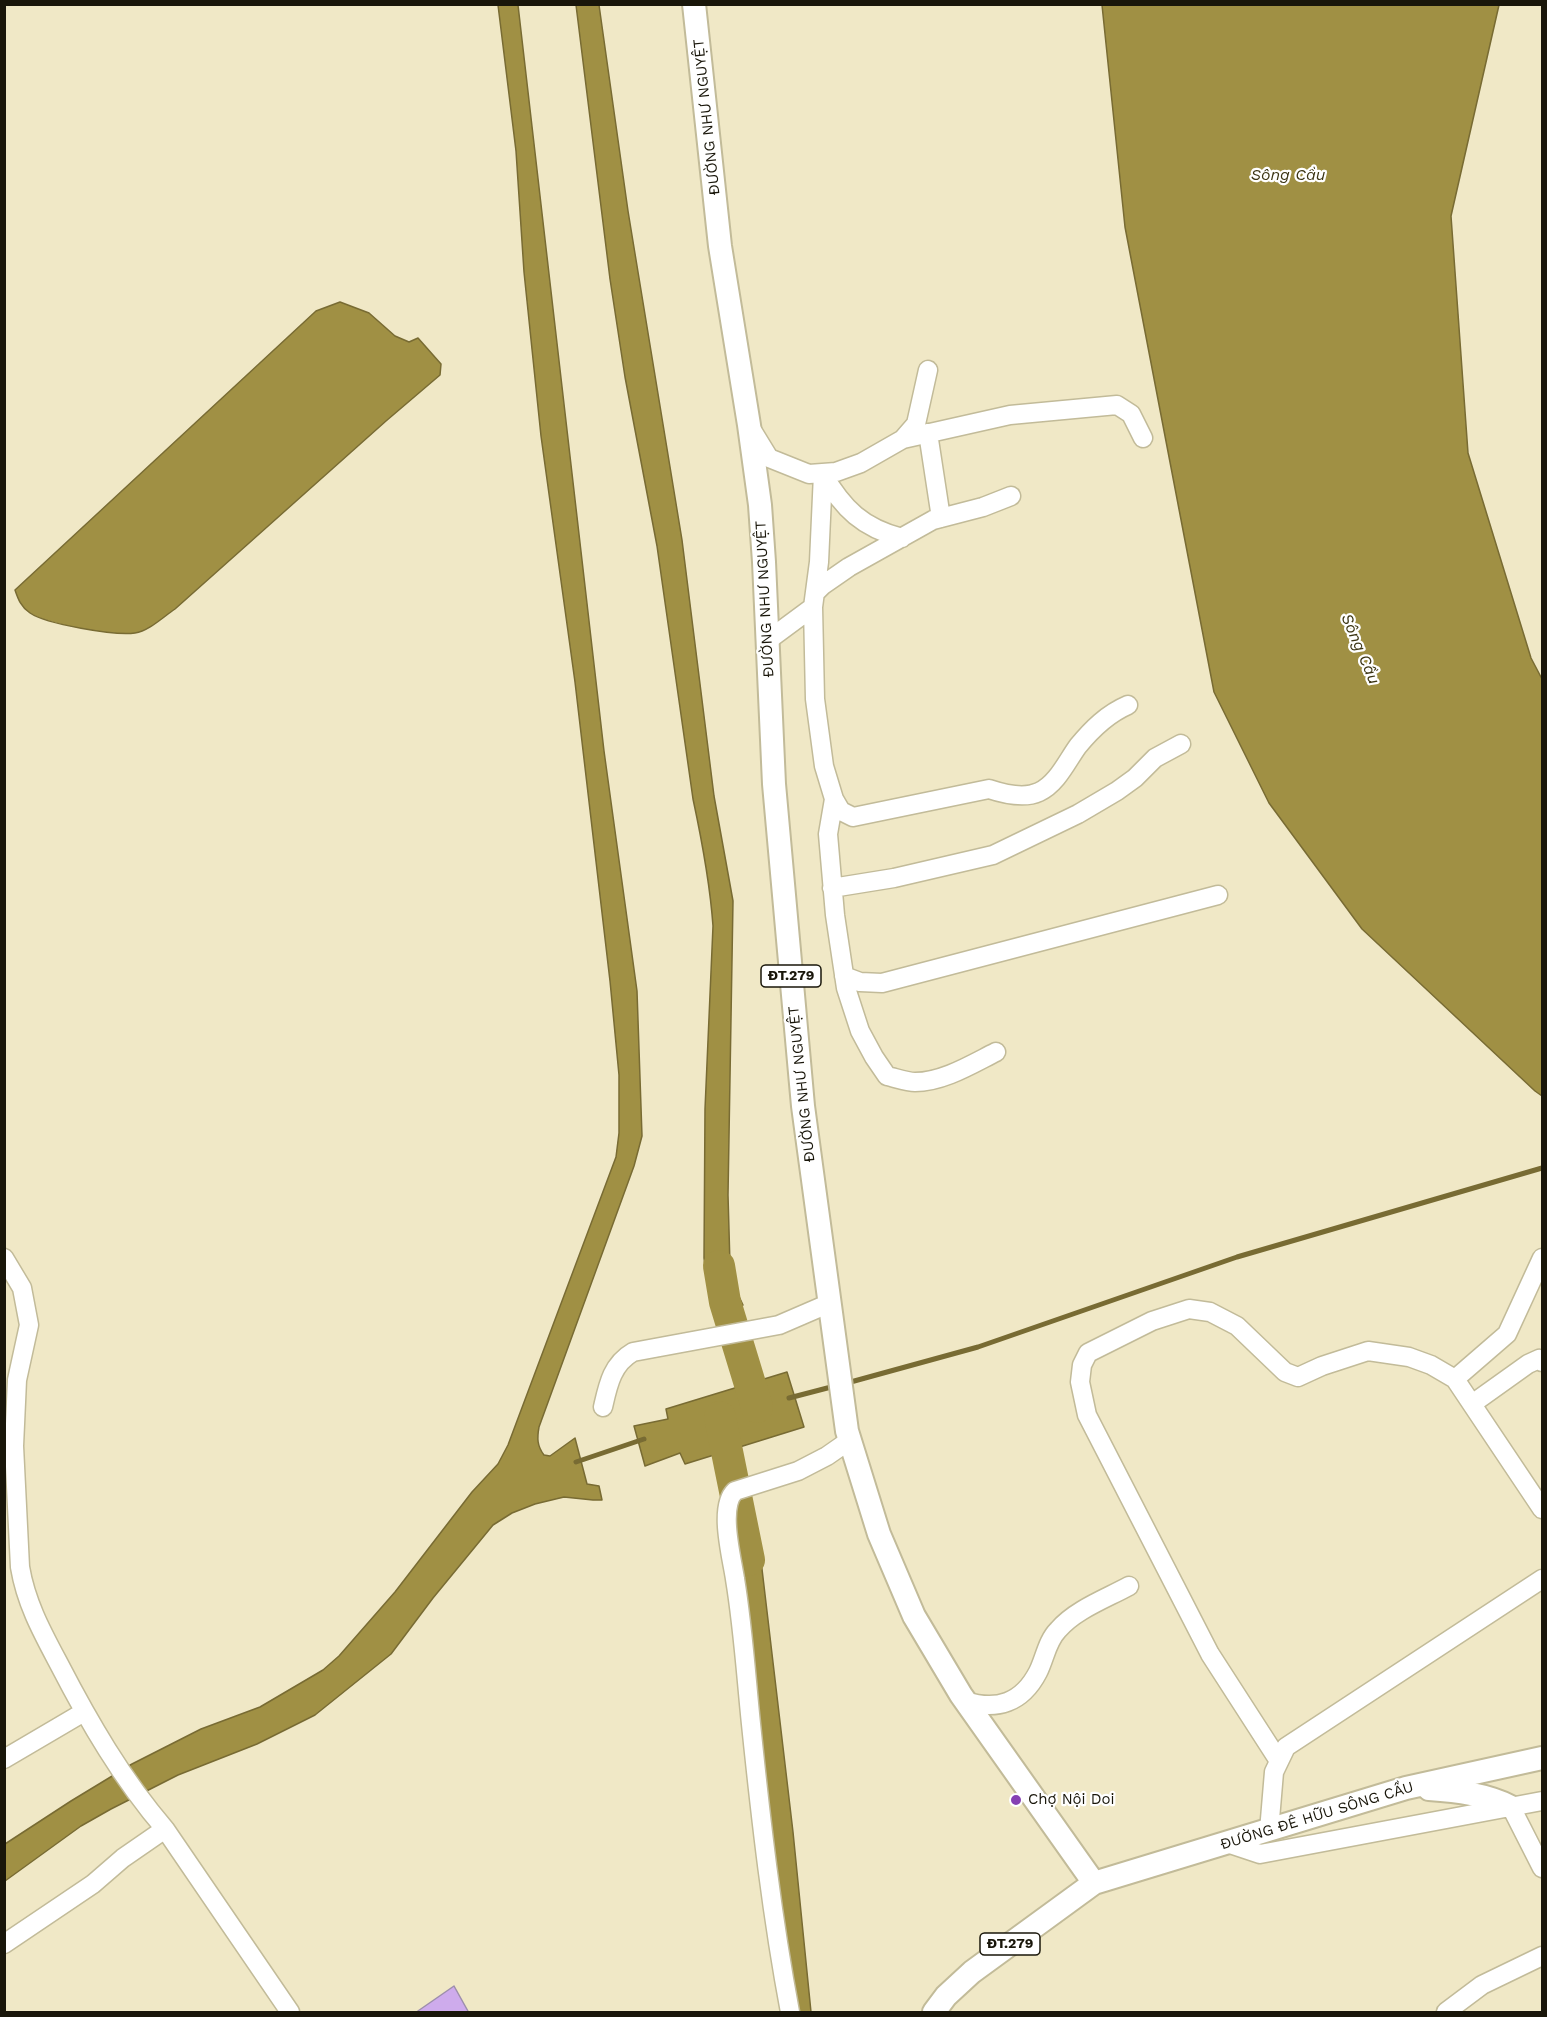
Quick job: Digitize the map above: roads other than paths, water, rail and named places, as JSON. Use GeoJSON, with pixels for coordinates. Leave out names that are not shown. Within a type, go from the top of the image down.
{"type":"FeatureCollection","features":[{"type":"Feature","properties":{"kind":"main road","name":"ĐƯỜNG NHƯ NGUYỆT"},"geometry":{"type":"LineString","coordinates":[[694,4],[720,246],[734,342],[750,425],[760,505],[774,784],[803,1106],[847,1431],[879,1534],[910,1605],[965,1701],[1094,1883]]}},
{"type":"Feature","properties":{"kind":"main road","name":"ĐƯỜNG ĐÊ HỮU SÔNG CẦU"},"geometry":{"type":"LineString","coordinates":[[1094,1883],[1406,1788],[1542,1758]]}},
{"type":"Feature","properties":{"kind":"main road"},"geometry":{"type":"LineString","coordinates":[[1406,1788],[1452,1791],[1500,1802],[1511,1807]]}},
{"type":"Feature","properties":{"kind":"main road","name":"ĐT.279"},"geometry":{"type":"LineString","coordinates":[[934,2013],[946,1996],[972,1972],[1094,1883]]}},
{"type":"Feature","properties":{"kind":"street"},"geometry":{"type":"LineString","coordinates":[[903,439],[916,424],[928,370]]}},
{"type":"Feature","properties":{"kind":"street"},"geometry":{"type":"LineString","coordinates":[[750,425],[769,458],[809,474],[836,472],[861,463],[903,439],[1010,415],[1117,405],[1131,414],[1143,438]]}},
{"type":"Feature","properties":{"kind":"street"},"geometry":{"type":"LineString","coordinates":[[928,433],[941,518]]}},
{"type":"Feature","properties":{"kind":"street"},"geometry":{"type":"LineString","coordinates":[[824,474],[834,494],[847,509],[866,524],[883,533],[902,538]]}},
{"type":"Feature","properties":{"kind":"street"},"geometry":{"type":"LineString","coordinates":[[824,474],[819,562],[814,600],[815,699],[824,766],[834,799],[841,810],[853,818],[989,789],[1005,794],[1020,795],[1039,792],[1055,780],[1098,723],[1128,705]]}},
{"type":"Feature","properties":{"kind":"street"},"geometry":{"type":"LineString","coordinates":[[767,641],[849,567],[933,520],[983,507],[1011,496]]}},
{"type":"Feature","properties":{"kind":"street"},"geometry":{"type":"LineString","coordinates":[[832,888],[894,878],[993,855],[1078,814],[1117,791],[1135,778],[1155,758],[1181,744]]}},
{"type":"Feature","properties":{"kind":"street"},"geometry":{"type":"LineString","coordinates":[[834,799],[828,834],[832,888],[844,976],[860,1031],[874,1057],[887,1076],[915,1082],[939,1077],[996,1052]]}},
{"type":"Feature","properties":{"kind":"street"},"geometry":{"type":"LineString","coordinates":[[844,976],[860,982],[882,983],[1218,895]]}},
{"type":"Feature","properties":{"kind":"street"},"geometry":{"type":"LineString","coordinates":[[4,1258],[22,1288],[29,1325],[17,1380],[14,1446],[20,1567],[30,1608],[84,1712],[119,1768],[142,1802],[165,1829],[290,2013]]}},
{"type":"Feature","properties":{"kind":"street"},"geometry":{"type":"LineString","coordinates":[[1455,1379],[1507,1334],[1542,1258]]}},
{"type":"Feature","properties":{"kind":"street"},"geometry":{"type":"LineString","coordinates":[[603,1407],[609,1382],[616,1366],[622,1358],[633,1352],[779,1325],[830,1303]]}},
{"type":"Feature","properties":{"kind":"street"},"geometry":{"type":"LineString","coordinates":[[1279,1761],[1210,1654],[1087,1414],[1080,1382],[1082,1365],[1088,1353],[1152,1321],[1190,1310],[1210,1312],[1237,1326],[1285,1372],[1299,1377],[1322,1366],[1368,1351],[1409,1357],[1431,1365],[1455,1379],[1542,1509]]}},
{"type":"Feature","properties":{"kind":"street"},"geometry":{"type":"LineString","coordinates":[[1472,1404],[1528,1364],[1539,1359],[1542,1362]]}},
{"type":"Feature","properties":{"kind":"street"},"geometry":{"type":"LineString","coordinates":[[790,2013],[772,1908],[740,1611],[726,1509],[730,1496],[735,1491],[798,1471],[827,1456],[850,1440]]}},
{"type":"Feature","properties":{"kind":"street"},"geometry":{"type":"LineString","coordinates":[[1269,1831],[1274,1772],[1286,1747],[1542,1579]]}},
{"type":"Feature","properties":{"kind":"street"},"geometry":{"type":"LineString","coordinates":[[965,1701],[997,1706],[1014,1700],[1038,1672],[1055,1632],[1067,1620],[1129,1586]]}},
{"type":"Feature","properties":{"kind":"street"},"geometry":{"type":"LineString","coordinates":[[4,1759],[84,1712]]}},
{"type":"Feature","properties":{"kind":"street"},"geometry":{"type":"LineString","coordinates":[[1227,1843],[1260,1854],[1542,1801]]}},
{"type":"Feature","properties":{"kind":"street"},"geometry":{"type":"LineString","coordinates":[[1511,1807],[1542,1868]]}},
{"type":"Feature","properties":{"kind":"street"},"geometry":{"type":"LineString","coordinates":[[4,1944],[93,1884],[123,1858],[165,1829]]}},
{"type":"Feature","properties":{"kind":"street"},"geometry":{"type":"LineString","coordinates":[[1446,2013],[1482,1985],[1542,1956]]}},
{"type":"Feature","properties":{"kind":"water"},"geometry":{"type":"Polygon","coordinates":[[[498,5],[518,5],[604,751],[637,991],[642,1136],[634,1166],[538,1435],[542,1452],[550,1456],[575,1438],[587,1484],[599,1486],[602,1500],[564,1497],[535,1504],[512,1513],[493,1525],[391,1654],[315,1715],[257,1744],[178,1775],[111,1809],[81,1826],[5,1881],[5,1844],[132,1764],[201,1729],[260,1707],[323,1670],[339,1656],[395,1592],[472,1492],[498,1464],[508,1445],[616,1157],[619,1133],[619,1075],[610,981],[575,682],[541,436],[524,272],[516,151],[498,5]]]}},
{"type":"Feature","properties":{"kind":"water"},"geometry":{"type":"Polygon","coordinates":[[[576,5],[599,5],[628,211],[682,540],[714,796],[733,901],[728,1195],[730,1265],[735,1288],[743,1305],[715,1313],[704,1258],[705,1109],[712,910],[693,799],[657,546],[625,377],[610,279],[576,5]]]}},
{"type":"Feature","properties":{"kind":"water","name":"Sông Cầu"},"geometry":{"type":"Polygon","coordinates":[[[1102,5],[1499,5],[1451,216],[1468,453],[1531,658],[1542,679],[1542,1096],[1362,929],[1269,803],[1214,692],[1125,227],[1102,5]]]}},
{"type":"Feature","properties":{"kind":"water"},"geometry":{"type":"Polygon","coordinates":[[[340,302],[369,313],[395,336],[409,342],[418,338],[441,364],[440,375],[175,609],[151,627],[135,633],[97,631],[50,621],[24,608],[15,590],[316,311],[340,302]]]}},
{"type":"Feature","properties":{"kind":"water"},"geometry":{"type":"Polygon","coordinates":[[[787,1372],[804,1427],[685,1464],[680,1453],[645,1466],[634,1426],[668,1419],[666,1409],[787,1372]]]}},
{"type":"Feature","properties":{"kind":"water"},"geometry":{"type":"Polygon","coordinates":[[[744,1515],[752,1516],[760,1552],[793,1832],[811,2012],[793,2012],[734,1522],[744,1515]]]}},
{"type":"Feature","properties":{"kind":"waterway"},"geometry":{"type":"LineString","coordinates":[[847,1383],[978,1347],[1237,1257],[1542,1168]]}},
{"type":"Feature","properties":{"kind":"waterway"},"geometry":{"type":"LineString","coordinates":[[719,1266],[725,1302],[757,1407]]}},
{"type":"Feature","properties":{"kind":"waterway"},"geometry":{"type":"LineString","coordinates":[[789,1398],[835,1386]]}},
{"type":"Feature","properties":{"kind":"waterway"},"geometry":{"type":"LineString","coordinates":[[720,1417],[749,1560]]}},
{"type":"Feature","properties":{"kind":"waterway"},"geometry":{"type":"LineString","coordinates":[[576,1462],[644,1439]]}},
{"type":"Feature","properties":{"kind":"place","name":"Chợ Nội Doi"},"geometry":{"type":"Point","coordinates":[1016,1800]}}]}
